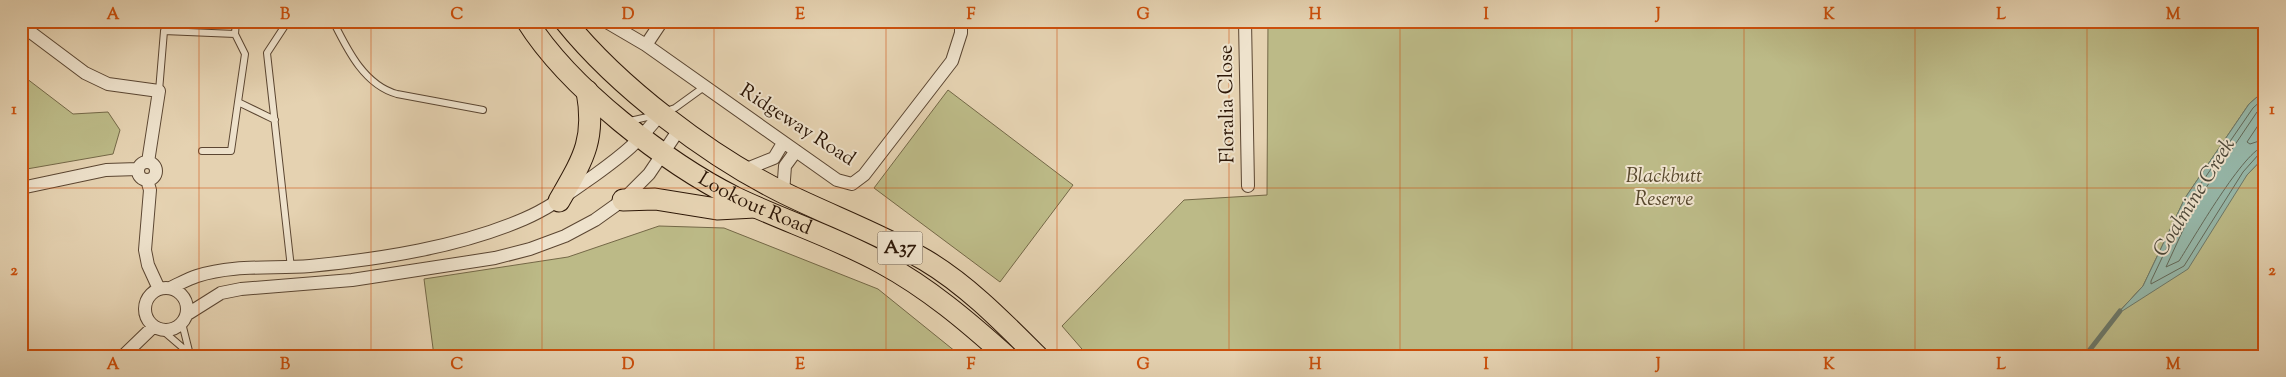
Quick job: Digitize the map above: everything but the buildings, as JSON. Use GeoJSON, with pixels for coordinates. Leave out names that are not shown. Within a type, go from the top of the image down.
{"type":"FeatureCollection","features":[{"type":"Feature","properties":{"kind":"highway","name":"Lookout Road"},"geometry":{"type":"LineString","coordinates":[[527,21],[559,62],[587,90],[621,121],[664,154],[736,198],[821,233],[882,263],[956,312],[1006,356]]}},
{"type":"Feature","properties":{"kind":"highway","name":"Lookout Road"},"geometry":{"type":"LineString","coordinates":[[565,21],[591,51],[680,128],[783,193],[926,261],[960,285],[1037,356]]}},
{"type":"Feature","properties":{"kind":"highway"},"geometry":{"type":"LineString","coordinates":[[559,201],[579,165],[588,143],[591,114],[587,90]]}},
{"type":"Feature","properties":{"kind":"highway"},"geometry":{"type":"LineString","coordinates":[[623,200],[655,199],[717,209],[758,207]]}},
{"type":"Feature","properties":{"kind":"street","name":"Ridgeway Road"},"geometry":{"type":"LineString","coordinates":[[605,21],[646,46],[837,180],[852,184],[864,175],[952,61],[961,33],[961,21]]}},
{"type":"Feature","properties":{"kind":"street"},"geometry":{"type":"LineString","coordinates":[[646,46],[662,21]]}},
{"type":"Feature","properties":{"kind":"street","name":"Floralia Close"},"geometry":{"type":"LineString","coordinates":[[1246,21],[1248,186]]}},
{"type":"Feature","properties":{"kind":"street"},"geometry":{"type":"LineString","coordinates":[[21,25],[93,77],[108,84],[159,91],[143,166]]}},
{"type":"Feature","properties":{"kind":"street"},"geometry":{"type":"LineString","coordinates":[[661,113],[642,138],[559,201],[525,219],[420,250],[352,261],[290,268],[237,269],[198,275],[150,295],[145,305],[146,316],[157,328],[173,330],[184,319],[221,293],[241,289],[352,280],[495,258],[530,249],[565,236],[595,220],[623,200],[649,174],[680,128]]}},
{"type":"Feature","properties":{"kind":"street","name":"Lookout Road"},"geometry":{"type":"LineString","coordinates":[[744,170],[774,158],[782,143]]}},
{"type":"Feature","properties":{"kind":"street","name":"Lookout Road"},"geometry":{"type":"LineString","coordinates":[[783,193],[785,166],[796,151]]}},
{"type":"Feature","properties":{"kind":"street"},"geometry":{"type":"LineString","coordinates":[[21,188],[106,170],[153,165],[156,173],[147,180],[150,190],[145,250],[148,265],[165,289],[180,293],[184,299],[184,319]]}},
{"type":"Feature","properties":{"kind":"street"},"geometry":{"type":"LineString","coordinates":[[124,356],[157,328]]}},
{"type":"Feature","properties":{"kind":"lane"},"geometry":{"type":"LineString","coordinates":[[202,150],[231,150],[245,54],[235,34],[236,21]]}},
{"type":"Feature","properties":{"kind":"lane"},"geometry":{"type":"LineString","coordinates":[[288,21],[267,53],[290,268]]}},
{"type":"Feature","properties":{"kind":"lane"},"geometry":{"type":"LineString","coordinates":[[333,21],[366,75],[384,90],[483,110]]}},
{"type":"Feature","properties":{"kind":"lane"},"geometry":{"type":"LineString","coordinates":[[159,91],[164,32],[235,34]]}},
{"type":"Feature","properties":{"kind":"lane"},"geometry":{"type":"LineString","coordinates":[[621,121],[635,121],[676,108],[704,87]]}},
{"type":"Feature","properties":{"kind":"lane"},"geometry":{"type":"LineString","coordinates":[[238,102],[274,120]]}},
{"type":"Feature","properties":{"kind":"lane"},"geometry":{"type":"LineString","coordinates":[[184,319],[190,355]]}},
{"type":"Feature","properties":{"kind":"lane"},"geometry":{"type":"LineString","coordinates":[[157,328],[190,355]]}},
{"type":"Feature","properties":{"kind":"green space","name":"Blackbutt Reserve"},"geometry":{"type":"Polygon","coordinates":[[[1268,21],[2265,21],[2265,90],[2249,104],[2185,198],[2143,286],[2118,313],[2265,156],[2265,356],[1088,356],[1062,326],[1184,200],[1267,195],[1268,21]]]}},
{"type":"Feature","properties":{"kind":"green space"},"geometry":{"type":"Polygon","coordinates":[[[22,75],[73,114],[108,112],[120,130],[113,154],[21,170],[22,75]]]}},
{"type":"Feature","properties":{"kind":"green space"},"geometry":{"type":"Polygon","coordinates":[[[948,90],[1073,185],[1000,282],[874,188],[948,90]]]}},
{"type":"Feature","properties":{"kind":"green space"},"geometry":{"type":"Polygon","coordinates":[[[659,226],[724,228],[878,289],[961,356],[434,356],[424,279],[568,257],[659,226]]]}},
{"type":"Feature","properties":{"kind":"water"},"geometry":{"type":"Polygon","coordinates":[[[2265,90],[2265,156],[2247,175],[2188,269],[2116,315],[2143,286],[2185,198],[2249,104],[2265,90]]]}},
{"type":"Feature","properties":{"kind":"waterway","name":"Coalmine Creek"},"geometry":{"type":"LineString","coordinates":[[2085,356],[2120,311]]}}]}
